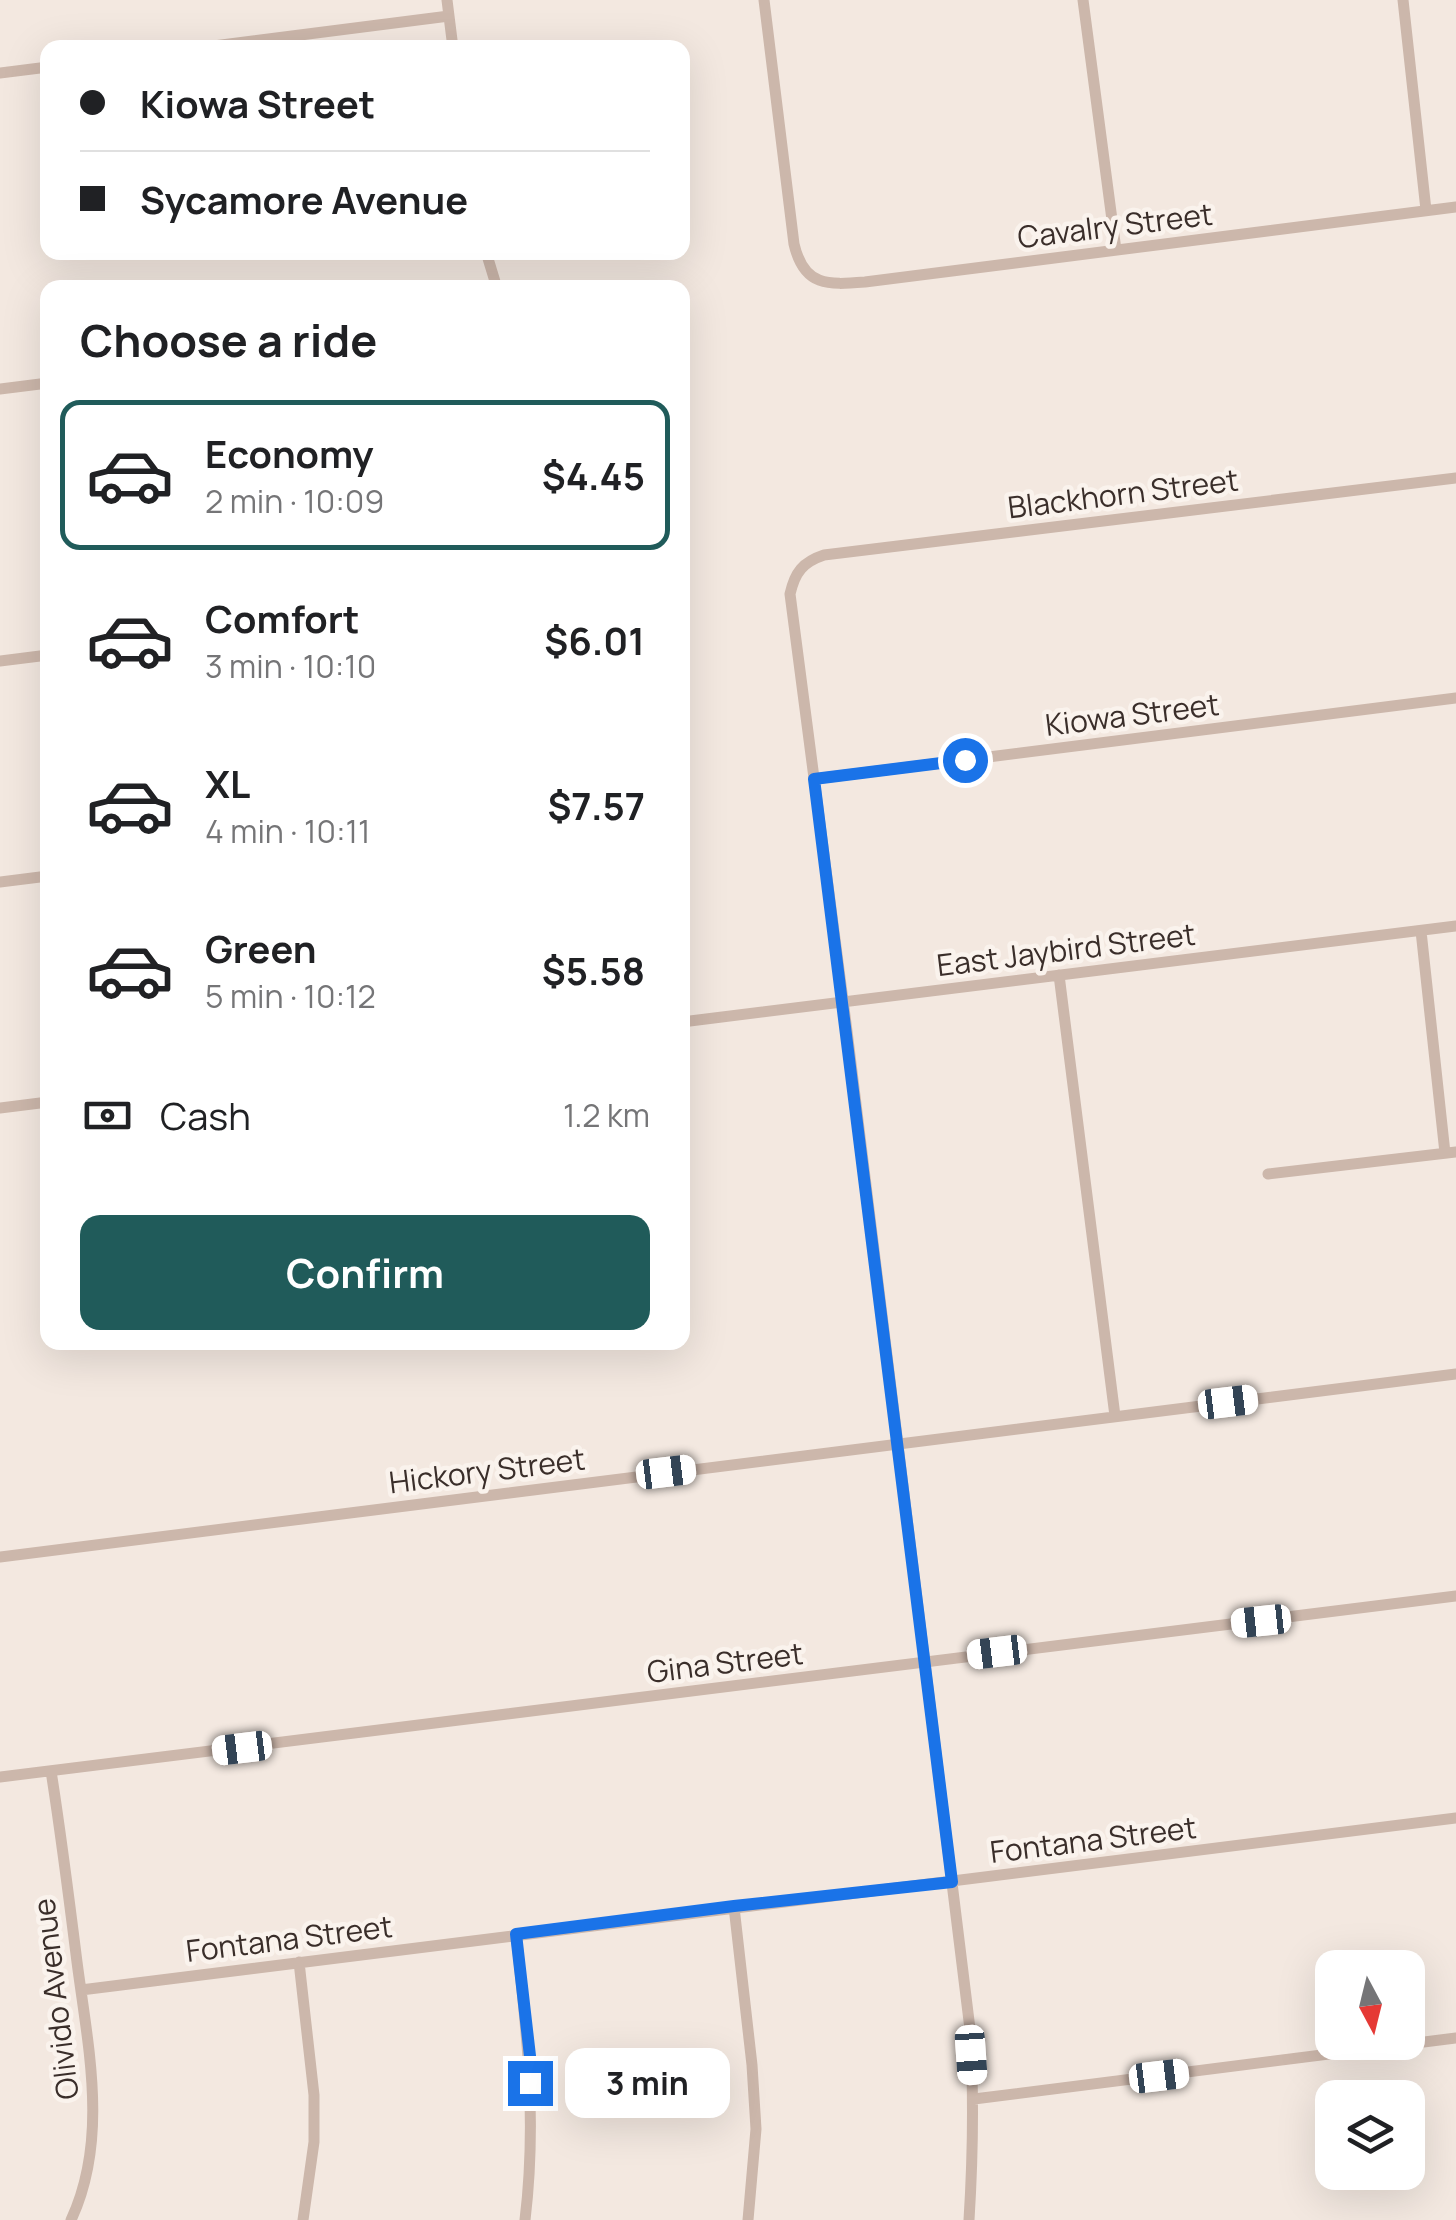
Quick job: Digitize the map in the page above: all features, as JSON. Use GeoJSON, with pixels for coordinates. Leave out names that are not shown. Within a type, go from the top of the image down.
{"type":"FeatureCollection","features":[{"type":"Feature","properties":{"kind":"street"},"geometry":{"type":"LineString","coordinates":[[448,0],[452,40]]}},
{"type":"Feature","properties":{"kind":"street","name":"Cavalry Street"},"geometry":{"type":"LineString","coordinates":[[764,0],[796,252],[802,268],[822,282],[837,284],[1456,207]]}},
{"type":"Feature","properties":{"kind":"street"},"geometry":{"type":"LineString","coordinates":[[1083,0],[1116,250]]}},
{"type":"Feature","properties":{"kind":"street"},"geometry":{"type":"LineString","coordinates":[[1403,0],[1426,210]]}},
{"type":"Feature","properties":{"kind":"street"},"geometry":{"type":"LineString","coordinates":[[261,40],[450,16]]}},
{"type":"Feature","properties":{"kind":"street"},"geometry":{"type":"LineString","coordinates":[[0,72],[40,67]]}},
{"type":"Feature","properties":{"kind":"street"},"geometry":{"type":"LineString","coordinates":[[0,390],[40,384]]}},
{"type":"Feature","properties":{"kind":"street","name":"Blackhorn Street"},"geometry":{"type":"LineString","coordinates":[[814,779],[790,594],[800,569],[810,560],[824,555],[1456,478]]}},
{"type":"Feature","properties":{"kind":"street"},"geometry":{"type":"LineString","coordinates":[[0,661],[40,656]]}},
{"type":"Feature","properties":{"kind":"street","name":"Kiowa Street"},"geometry":{"type":"LineString","coordinates":[[814,779],[1456,698]]}},
{"type":"Feature","properties":{"kind":"street"},"geometry":{"type":"LineString","coordinates":[[814,779],[970,2028],[974,2099],[968,2220]]}},
{"type":"Feature","properties":{"kind":"street"},"geometry":{"type":"LineString","coordinates":[[0,882],[40,877]]}},
{"type":"Feature","properties":{"kind":"street","name":"East Jaybird Street"},"geometry":{"type":"LineString","coordinates":[[690,1021],[1456,926]]}},
{"type":"Feature","properties":{"kind":"street"},"geometry":{"type":"LineString","coordinates":[[1268,1174],[1451,1152],[1421,930]]}},
{"type":"Feature","properties":{"kind":"street"},"geometry":{"type":"LineString","coordinates":[[1059,975],[1114,1416]]}},
{"type":"Feature","properties":{"kind":"street"},"geometry":{"type":"LineString","coordinates":[[0,1108],[40,1103]]}},
{"type":"Feature","properties":{"kind":"street","name":"Hickory Street"},"geometry":{"type":"LineString","coordinates":[[0,1557],[1456,1374]]}},
{"type":"Feature","properties":{"kind":"street","name":"Gina Street"},"geometry":{"type":"LineString","coordinates":[[0,1777],[1456,1596]]}},
{"type":"Feature","properties":{"kind":"street","name":"Olivido Avenue"},"geometry":{"type":"LineString","coordinates":[[50,1771],[94,2126],[84,2184],[71,2220]]}},
{"type":"Feature","properties":{"kind":"street","name":"Fontana Street"},"geometry":{"type":"LineString","coordinates":[[80,1990],[1456,1818]]}},
{"type":"Feature","properties":{"kind":"street"},"geometry":{"type":"LineString","coordinates":[[734,1906],[756,2129],[748,2220]]}},
{"type":"Feature","properties":{"kind":"street"},"geometry":{"type":"LineString","coordinates":[[516,1934],[530,2056],[532,2137],[524,2220]]}},
{"type":"Feature","properties":{"kind":"street"},"geometry":{"type":"LineString","coordinates":[[299,1962],[314,2095],[314,2142],[303,2220]]}},
{"type":"Feature","properties":{"kind":"street"},"geometry":{"type":"LineString","coordinates":[[974,2099],[1456,2038]]}},
{"type":"Feature","properties":{"kind":"route"},"geometry":{"type":"LineString","coordinates":[[530,2083],[516,1934],[952,1882],[814,779],[965,760]]}}]}
